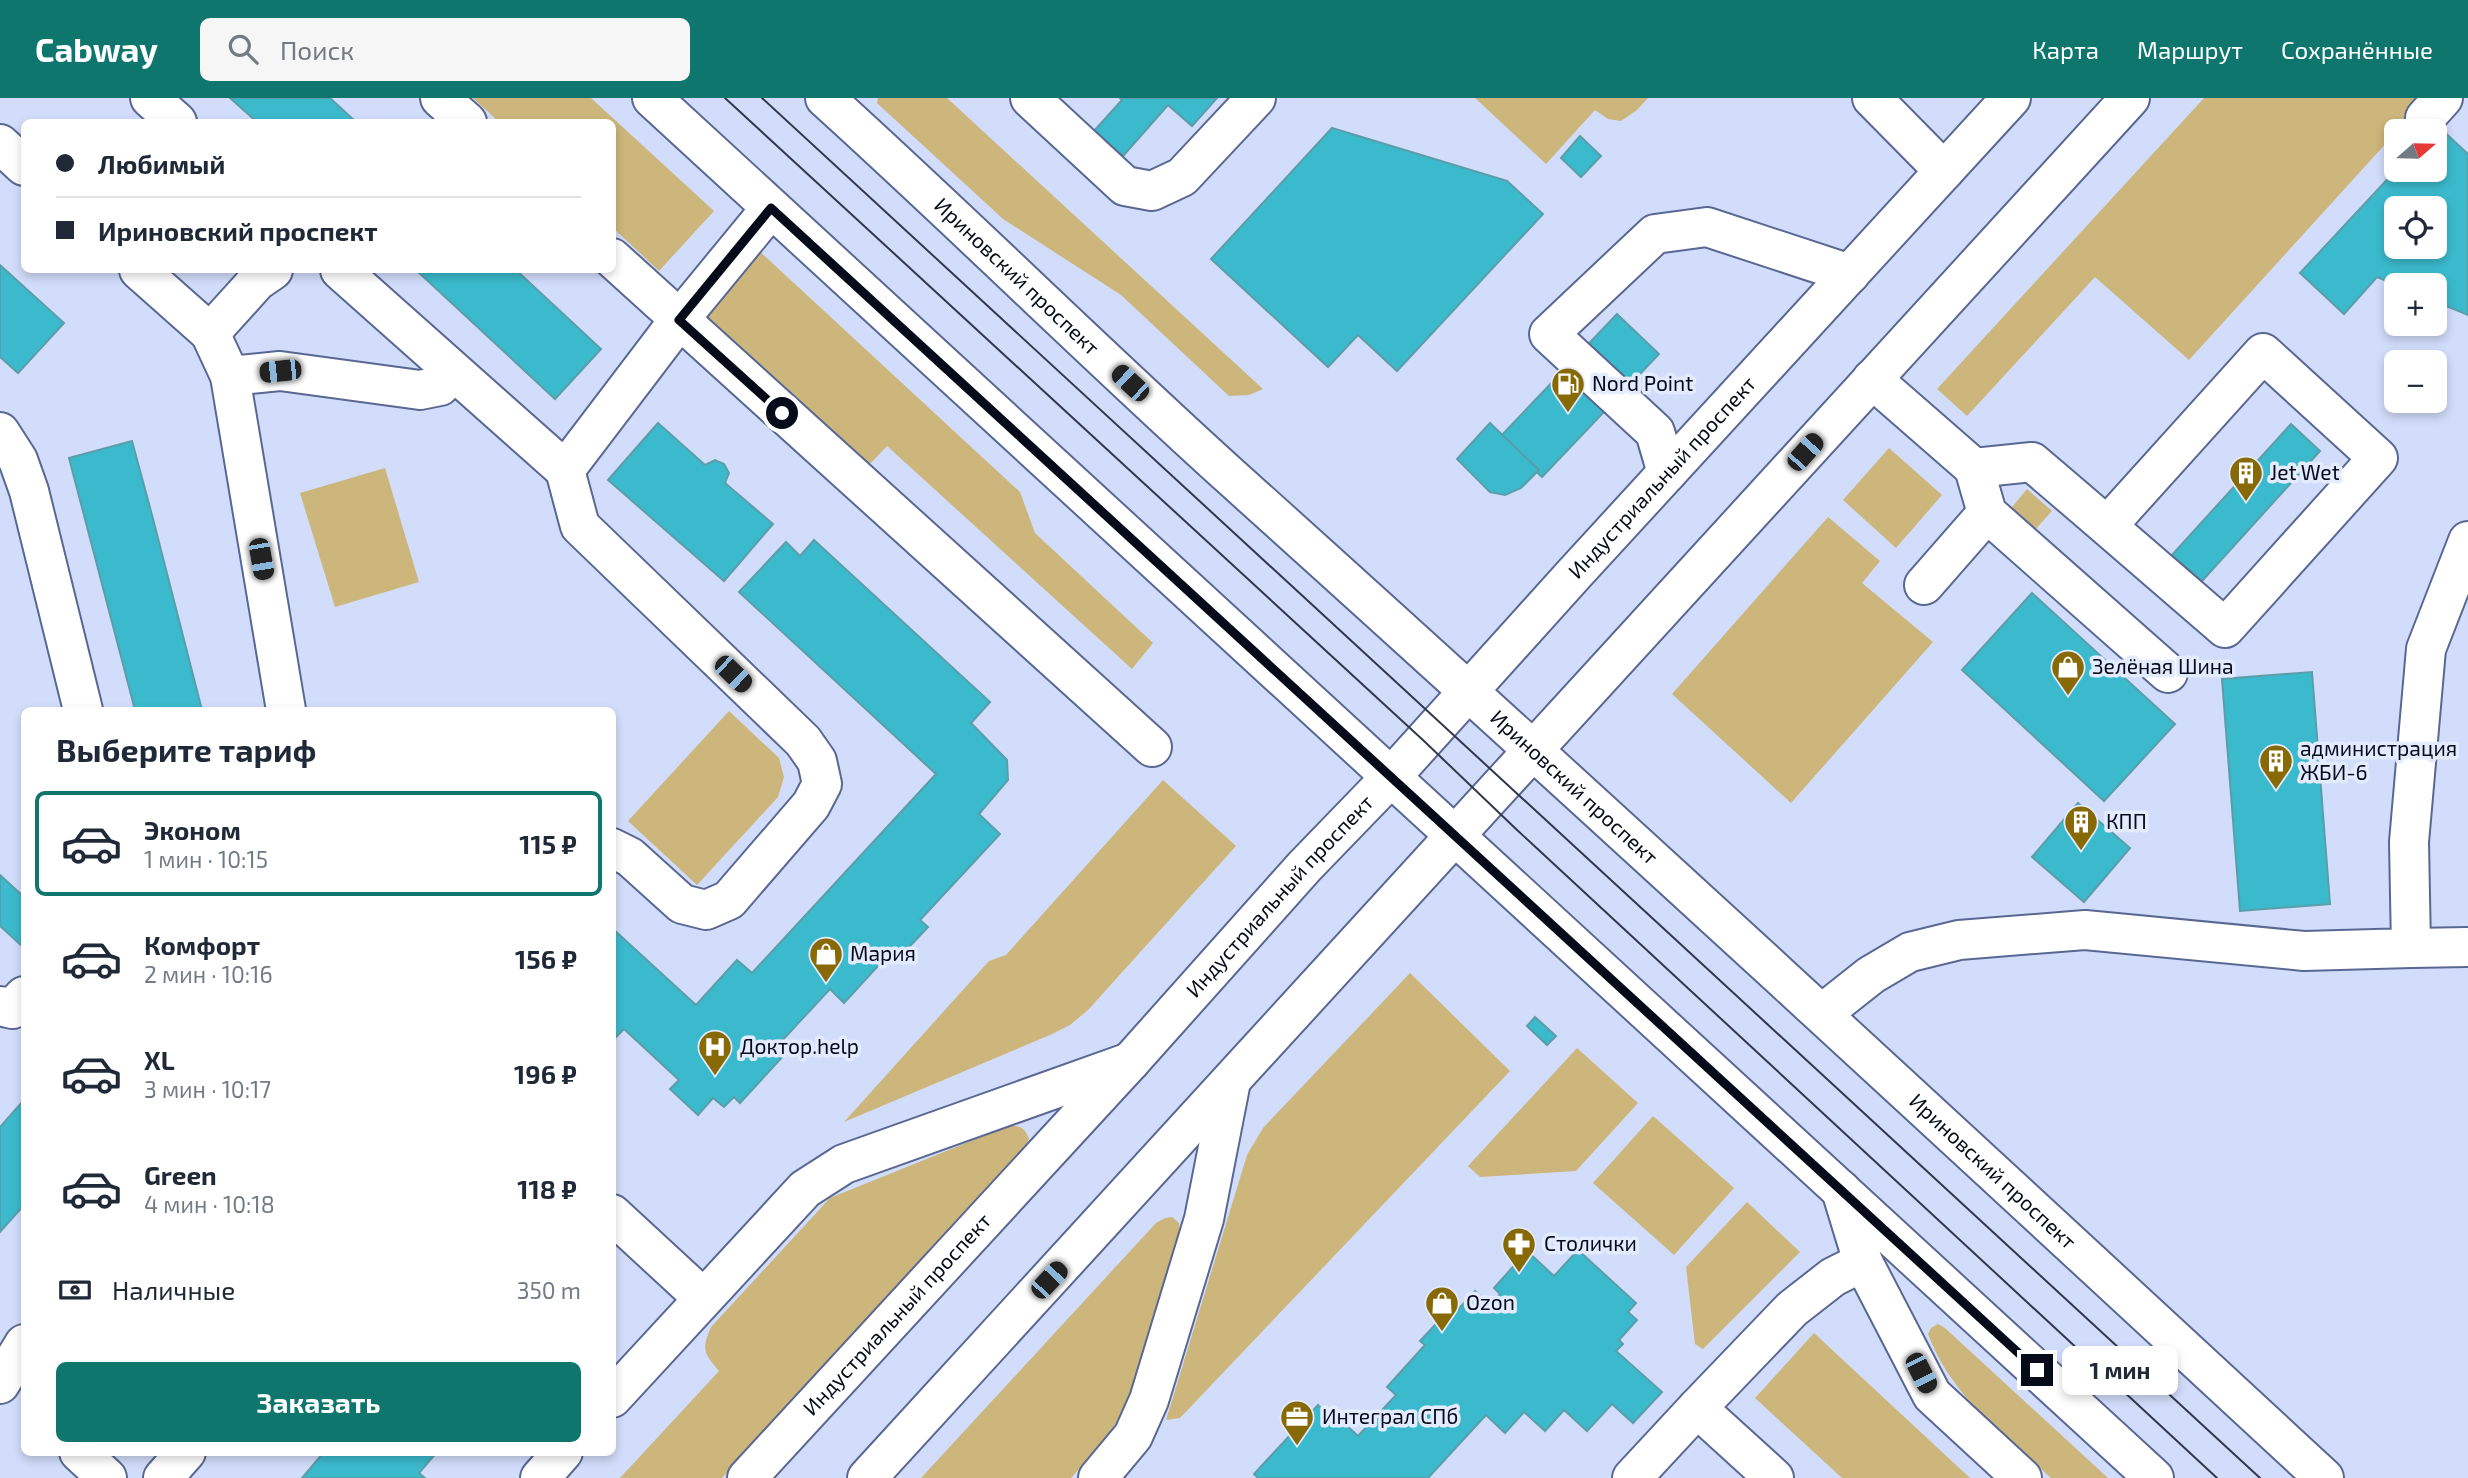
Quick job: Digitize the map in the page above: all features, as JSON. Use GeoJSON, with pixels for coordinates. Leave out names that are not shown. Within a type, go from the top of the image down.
{"type":"FeatureCollection","features":[{"type":"Feature","properties":{"kind":"main road"},"geometry":{"type":"LineString","coordinates":[[149,98],[174,119]]}},
{"type":"Feature","properties":{"kind":"main road"},"geometry":{"type":"LineString","coordinates":[[440,98],[464,119]]}},
{"type":"Feature","properties":{"kind":"main road"},"geometry":{"type":"LineString","coordinates":[[652,98],[2154,1478]]}},
{"type":"Feature","properties":{"kind":"main road"},"geometry":{"type":"LineString","coordinates":[[1030,98],[1125,186],[1152,191],[1181,177],[1256,98]]}},
{"type":"Feature","properties":{"kind":"main road"},"geometry":{"type":"LineString","coordinates":[[1872,98],[1944,171]]}},
{"type":"Feature","properties":{"kind":"main road","name":"Индустриальный проспект"},"geometry":{"type":"LineString","coordinates":[[747,1478],[2011,98]]}},
{"type":"Feature","properties":{"kind":"main road"},"geometry":{"type":"LineString","coordinates":[[867,1478],[2130,98]]}},
{"type":"Feature","properties":{"kind":"main road","name":"Ириновский проспект"},"geometry":{"type":"LineString","coordinates":[[836,101],[1228,474],[1822,1013],[2324,1478]]}},
{"type":"Feature","properties":{"kind":"main road"},"geometry":{"type":"LineString","coordinates":[[0,144],[21,163]]}},
{"type":"Feature","properties":{"kind":"main road"},"geometry":{"type":"LineString","coordinates":[[565,470],[679,320],[771,208]]}},
{"type":"Feature","properties":{"kind":"main road"},"geometry":{"type":"LineString","coordinates":[[1667,473],[1655,432],[1549,334],[1655,234],[1707,227],[1850,274]]}},
{"type":"Feature","properties":{"kind":"main road"},"geometry":{"type":"LineString","coordinates":[[616,262],[1152,747]]}},
{"type":"Feature","properties":{"kind":"main road"},"geometry":{"type":"LineString","coordinates":[[142,273],[210,332],[230,376],[285,707]]}},
{"type":"Feature","properties":{"kind":"main road"},"geometry":{"type":"LineString","coordinates":[[210,332],[257,281],[269,273]]}},
{"type":"Feature","properties":{"kind":"main road"},"geometry":{"type":"LineString","coordinates":[[343,273],[565,470],[580,526],[803,741],[817,761],[822,784],[811,805],[729,900],[706,910],[682,904],[630,857],[616,850]]}},
{"type":"Feature","properties":{"kind":"main road"},"geometry":{"type":"LineString","coordinates":[[1974,468],[2032,462],[2225,628],[2378,458],[2263,353],[2107,526]]}},
{"type":"Feature","properties":{"kind":"main road"},"geometry":{"type":"LineString","coordinates":[[230,376],[280,371],[420,390],[440,386],[453,372]]}},
{"type":"Feature","properties":{"kind":"main road"},"geometry":{"type":"LineString","coordinates":[[1872,379],[1974,468],[1987,513],[2168,673]]}},
{"type":"Feature","properties":{"kind":"main road"},"geometry":{"type":"LineString","coordinates":[[0,432],[18,460],[29,491],[82,707]]}},
{"type":"Feature","properties":{"kind":"main road"},"geometry":{"type":"LineString","coordinates":[[1924,585],[1987,513]]}},
{"type":"Feature","properties":{"kind":"main road"},"geometry":{"type":"LineString","coordinates":[[2411,948],[2409,842],[2426,649],[2468,541]]}},
{"type":"Feature","properties":{"kind":"main road"},"geometry":{"type":"LineString","coordinates":[[1822,1013],[1871,975],[1910,952],[1959,940],[2085,930],[2304,951],[2468,947]]}},
{"type":"Feature","properties":{"kind":"main road"},"geometry":{"type":"LineString","coordinates":[[0,1006],[12,1009],[21,999]]}},
{"type":"Feature","properties":{"kind":"main road"},"geometry":{"type":"LineString","coordinates":[[616,1394],[805,1189],[844,1164],[1130,1062]]}},
{"type":"Feature","properties":{"kind":"main road"},"geometry":{"type":"LineString","coordinates":[[1098,1478],[1133,1436],[1149,1401],[1204,1219],[1231,1081]]}},
{"type":"Feature","properties":{"kind":"main road"},"geometry":{"type":"LineString","coordinates":[[1841,1191],[1863,1262],[1932,1395],[2022,1478]]}},
{"type":"Feature","properties":{"kind":"main road"},"geometry":{"type":"LineString","coordinates":[[616,1218],[703,1297]]}},
{"type":"Feature","properties":{"kind":"main road"},"geometry":{"type":"LineString","coordinates":[[1632,1478],[1792,1309],[1833,1277],[1863,1262]]}},
{"type":"Feature","properties":{"kind":"main road"},"geometry":{"type":"LineString","coordinates":[[9,1389],[21,1353]]}},
{"type":"Feature","properties":{"kind":"main road"},"geometry":{"type":"LineString","coordinates":[[1697,1408],[1774,1478]]}},
{"type":"Feature","properties":{"kind":"main road"},"geometry":{"type":"LineString","coordinates":[[83,1456],[107,1478]]}},
{"type":"Feature","properties":{"kind":"main road"},"geometry":{"type":"LineString","coordinates":[[163,1478],[183,1456]]}},
{"type":"Feature","properties":{"kind":"main road"},"geometry":{"type":"LineString","coordinates":[[540,1478],[559,1456]]}},
{"type":"Feature","properties":{"kind":"shaded area"},"geometry":{"type":"Polygon","coordinates":[[[473,98],[591,98],[614,119],[496,119],[473,98]]]}},
{"type":"Feature","properties":{"kind":"shaded area"},"geometry":{"type":"Polygon","coordinates":[[[878,98],[947,98],[1263,389],[1249,395],[1229,396],[1121,295],[1003,219],[877,103],[878,98]]]}},
{"type":"Feature","properties":{"kind":"shaded area"},"geometry":{"type":"Polygon","coordinates":[[[1475,98],[1648,98],[1621,121],[1608,119],[1595,110],[1546,164],[1475,98]]]}},
{"type":"Feature","properties":{"kind":"shaded area"},"geometry":{"type":"Polygon","coordinates":[[[2204,98],[2415,98],[2408,119],[2384,119],[2384,146],[2189,360],[2095,277],[1967,416],[1937,389],[2204,98]]]}},
{"type":"Feature","properties":{"kind":"shaded area"},"geometry":{"type":"Polygon","coordinates":[[[616,121],[714,211],[659,271],[616,231],[616,121]]]}},
{"type":"Feature","properties":{"kind":"shaded area"},"geometry":{"type":"Polygon","coordinates":[[[756,248],[1020,492],[1035,533],[1153,643],[1132,669],[887,446],[866,468],[702,312],[756,248]]]}},
{"type":"Feature","properties":{"kind":"shaded area"},"geometry":{"type":"Polygon","coordinates":[[[1889,448],[1942,495],[1896,548],[1843,500],[1889,448]]]}},
{"type":"Feature","properties":{"kind":"shaded area"},"geometry":{"type":"Polygon","coordinates":[[[385,468],[419,582],[335,607],[300,493],[385,468]]]}},
{"type":"Feature","properties":{"kind":"shaded area"},"geometry":{"type":"Polygon","coordinates":[[[2027,489],[2052,511],[2032,533],[2008,512],[2027,489]]]}},
{"type":"Feature","properties":{"kind":"shaded area"},"geometry":{"type":"Polygon","coordinates":[[[1828,517],[1880,561],[1862,583],[1933,642],[1791,803],[1672,694],[1828,517]]]}},
{"type":"Feature","properties":{"kind":"shaded area"},"geometry":{"type":"Polygon","coordinates":[[[729,711],[779,758],[784,777],[778,797],[697,885],[628,821],[729,711]]]}},
{"type":"Feature","properties":{"kind":"shaded area"},"geometry":{"type":"Polygon","coordinates":[[[1163,780],[1236,846],[1088,1010],[1070,1025],[1050,1035],[844,1122],[989,961],[1006,955],[1163,780]]]}},
{"type":"Feature","properties":{"kind":"shaded area"},"geometry":{"type":"Polygon","coordinates":[[[1410,973],[1510,1071],[1180,1418],[1166,1420],[1247,1155],[1263,1128],[1410,973]]]}},
{"type":"Feature","properties":{"kind":"shaded area"},"geometry":{"type":"Polygon","coordinates":[[[1577,1048],[1638,1103],[1576,1171],[1480,1177],[1468,1166],[1577,1048]]]}},
{"type":"Feature","properties":{"kind":"shaded area"},"geometry":{"type":"Polygon","coordinates":[[[1653,1116],[1734,1188],[1674,1255],[1593,1183],[1653,1116]]]}},
{"type":"Feature","properties":{"kind":"shaded area"},"geometry":{"type":"Polygon","coordinates":[[[1008,1126],[1019,1127],[1026,1132],[1029,1139],[1025,1148],[722,1478],[620,1478],[719,1371],[710,1360],[705,1346],[711,1327],[830,1198],[1008,1126]]]}},
{"type":"Feature","properties":{"kind":"shaded area"},"geometry":{"type":"Polygon","coordinates":[[[1747,1202],[1800,1252],[1703,1349],[1695,1344],[1686,1267],[1747,1202]]]}},
{"type":"Feature","properties":{"kind":"shaded area"},"geometry":{"type":"Polygon","coordinates":[[[1172,1217],[1179,1223],[1180,1232],[1130,1394],[1118,1420],[1071,1478],[921,1478],[1156,1223],[1172,1217]]]}},
{"type":"Feature","properties":{"kind":"shaded area"},"geometry":{"type":"Polygon","coordinates":[[[1938,1324],[2108,1478],[2051,1478],[2015,1446],[1980,1413],[1950,1377],[1928,1334],[1931,1328],[1938,1324]]]}},
{"type":"Feature","properties":{"kind":"shaded area"},"geometry":{"type":"Polygon","coordinates":[[[1814,1333],[1970,1478],[1842,1478],[1755,1398],[1814,1333]]]}},
{"type":"Feature","properties":{"kind":"building"},"geometry":{"type":"Polygon","coordinates":[[[230,98],[330,98],[353,119],[254,119],[230,98]]]}},
{"type":"Feature","properties":{"kind":"building"},"geometry":{"type":"Polygon","coordinates":[[[1120,98],[1217,98],[1192,126],[1168,105],[1123,156],[1094,131],[1122,100],[1120,98]]]}},
{"type":"Feature","properties":{"kind":"building"},"geometry":{"type":"Polygon","coordinates":[[[1332,128],[1507,181],[1543,214],[1397,371],[1358,335],[1328,367],[1211,259],[1332,128]]]}},
{"type":"Feature","properties":{"kind":"building"},"geometry":{"type":"Polygon","coordinates":[[[2447,134],[2468,154],[2468,315],[2447,306],[2447,273],[2384,273],[2384,280],[2377,277],[2344,314],[2300,273],[2385,182],[2447,182],[2447,134]]]}},
{"type":"Feature","properties":{"kind":"building"},"geometry":{"type":"Polygon","coordinates":[[[1580,136],[1601,156],[1581,177],[1561,158],[1580,136]]]}},
{"type":"Feature","properties":{"kind":"building"},"geometry":{"type":"Polygon","coordinates":[[[0,265],[64,323],[18,373],[0,357],[0,265]]]}},
{"type":"Feature","properties":{"kind":"building"},"geometry":{"type":"Polygon","coordinates":[[[419,273],[519,273],[601,349],[555,399],[419,273]]]}},
{"type":"Feature","properties":{"kind":"building"},"geometry":{"type":"Polygon","coordinates":[[[1617,314],[1659,354],[1542,477],[1500,437],[1617,314]]]}},
{"type":"Feature","properties":{"kind":"building"},"geometry":{"type":"Polygon","coordinates":[[[658,423],[705,465],[715,460],[724,464],[729,473],[725,483],[773,524],[724,581],[608,480],[658,423]]]}},
{"type":"Feature","properties":{"kind":"building"},"geometry":{"type":"Polygon","coordinates":[[[1490,423],[1539,470],[1521,488],[1505,495],[1490,492],[1457,459],[1490,423]]]}},
{"type":"Feature","properties":{"kind":"building","name":"Jet Wet"},"geometry":{"type":"Polygon","coordinates":[[[2291,424],[2320,451],[2202,581],[2172,555],[2291,424]]]}},
{"type":"Feature","properties":{"kind":"building"},"geometry":{"type":"Polygon","coordinates":[[[132,441],[201,707],[134,707],[69,458],[132,441]]]}},
{"type":"Feature","properties":{"kind":"building"},"geometry":{"type":"Polygon","coordinates":[[[814,540],[990,702],[971,723],[1007,760],[1008,780],[979,814],[1000,834],[920,920],[928,927],[895,962],[888,955],[844,1003],[830,989],[778,1045],[786,1053],[740,1103],[734,1097],[724,1107],[713,1098],[698,1115],[670,1089],[679,1080],[624,1029],[616,1037],[616,932],[696,1005],[737,960],[752,973],[936,774],[739,592],[786,542],[800,556],[814,540]]]}},
{"type":"Feature","properties":{"kind":"building","name":"Зелёная Шина"},"geometry":{"type":"Polygon","coordinates":[[[2032,593],[2175,724],[2104,801],[1962,670],[2032,593]]]}},
{"type":"Feature","properties":{"kind":"building","name":"администрация ЖБИ-6"},"geometry":{"type":"Polygon","coordinates":[[[2312,672],[2330,904],[2240,911],[2222,679],[2312,672]]]}},
{"type":"Feature","properties":{"kind":"building","name":"КПП"},"geometry":{"type":"Polygon","coordinates":[[[2078,803],[2130,848],[2084,902],[2032,857],[2078,803]]]}},
{"type":"Feature","properties":{"kind":"building"},"geometry":{"type":"Polygon","coordinates":[[[0,875],[21,894],[21,945],[0,926],[0,875]]]}},
{"type":"Feature","properties":{"kind":"building"},"geometry":{"type":"Polygon","coordinates":[[[1535,1017],[1556,1036],[1547,1045],[1527,1026],[1535,1017]]]}},
{"type":"Feature","properties":{"kind":"building"},"geometry":{"type":"Polygon","coordinates":[[[21,1103],[21,1208],[0,1232],[0,1127],[21,1103]]]}},
{"type":"Feature","properties":{"kind":"building"},"geometry":{"type":"Polygon","coordinates":[[[1578,1250],[1636,1303],[1628,1312],[1637,1320],[1619,1340],[1623,1344],[1616,1351],[1662,1392],[1633,1423],[1612,1404],[1587,1431],[1564,1410],[1545,1431],[1524,1412],[1505,1433],[1486,1415],[1428,1478],[1258,1478],[1254,1474],[1318,1405],[1326,1413],[1330,1410],[1358,1436],[1396,1395],[1387,1387],[1425,1345],[1420,1341],[1449,1310],[1453,1315],[1475,1291],[1490,1305],[1500,1294],[1494,1288],[1527,1251],[1554,1276],[1578,1250]]]}},
{"type":"Feature","properties":{"kind":"building"},"geometry":{"type":"Polygon","coordinates":[[[321,1456],[434,1456],[419,1473],[425,1478],[302,1478],[321,1456]]]}},
{"type":"Feature","properties":{"kind":"tram line"},"geometry":{"type":"LineString","coordinates":[[725,98],[1424,741],[2217,1478]]}},
{"type":"Feature","properties":{"kind":"tram line"},"geometry":{"type":"LineString","coordinates":[[762,98],[2260,1478]]}},
{"type":"Feature","properties":{"kind":"place","name":"Nord Point"},"geometry":{"type":"Point","coordinates":[1568,414]}},
{"type":"Feature","properties":{"kind":"place","name":"Jet Wet"},"geometry":{"type":"Point","coordinates":[2246,503]}},
{"type":"Feature","properties":{"kind":"place","name":"Зелёная Шина"},"geometry":{"type":"Point","coordinates":[2068,697]}},
{"type":"Feature","properties":{"kind":"place","name":"администрация ЖБИ-6"},"geometry":{"type":"Point","coordinates":[2276,791]}},
{"type":"Feature","properties":{"kind":"place","name":"КПП"},"geometry":{"type":"Point","coordinates":[2081,852]}},
{"type":"Feature","properties":{"kind":"place","name":"Мария"},"geometry":{"type":"Point","coordinates":[826,984]}},
{"type":"Feature","properties":{"kind":"place","name":"Доктор.help"},"geometry":{"type":"Point","coordinates":[715,1077]}},
{"type":"Feature","properties":{"kind":"place","name":"Столички"},"geometry":{"type":"Point","coordinates":[1519,1274]}},
{"type":"Feature","properties":{"kind":"place","name":"Ozon"},"geometry":{"type":"Point","coordinates":[1442,1333]}},
{"type":"Feature","properties":{"kind":"place","name":"Интеграл СПб"},"geometry":{"type":"Point","coordinates":[1297,1447]}},
{"type":"Feature","properties":{"kind":"route"},"geometry":{"type":"LineString","coordinates":[[782,413],[679,320],[771,208],[2037,1370]]}}]}
